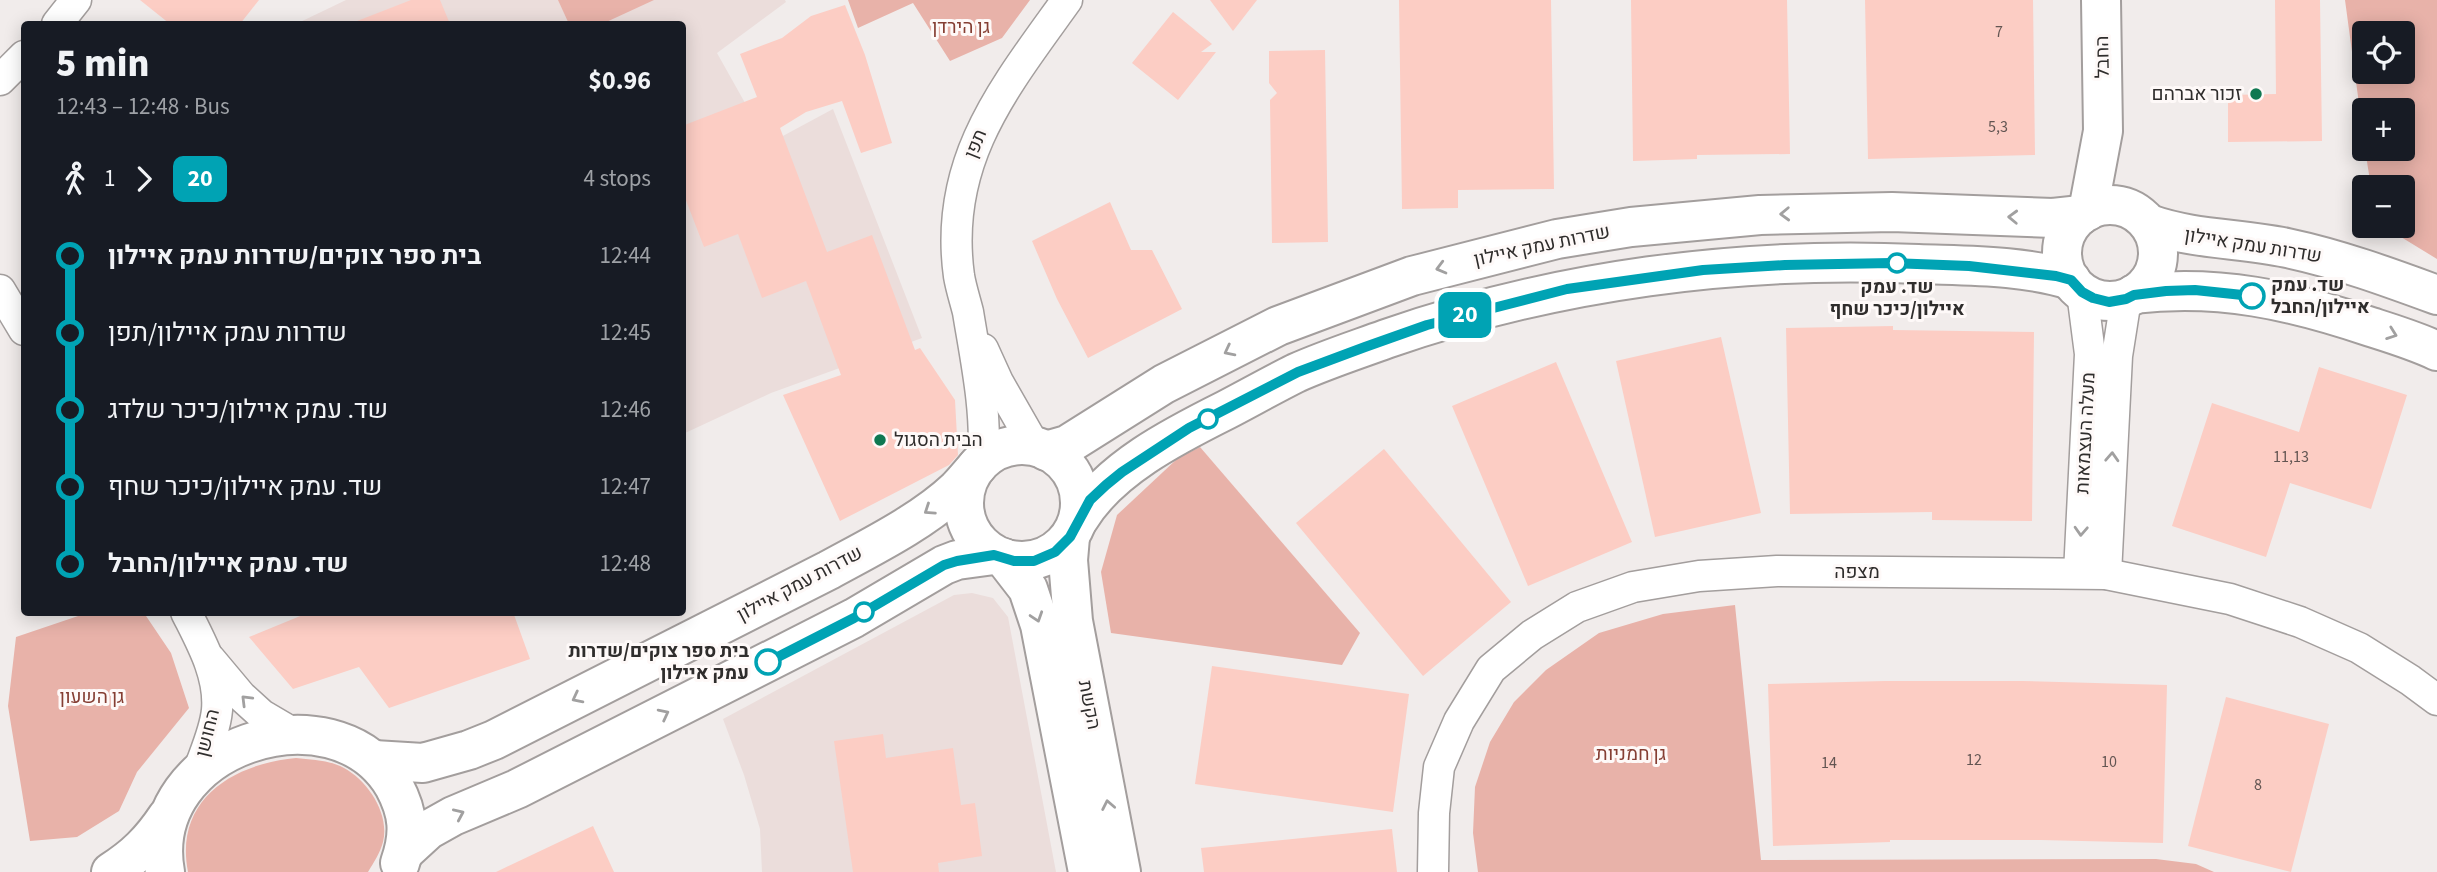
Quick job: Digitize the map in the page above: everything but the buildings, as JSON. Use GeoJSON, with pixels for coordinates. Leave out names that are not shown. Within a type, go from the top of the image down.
{"type":"FeatureCollection","features":[{"type":"Feature","properties":{"kind":"main road","name":"החבל"},"geometry":{"type":"LineString","coordinates":[[2084,213],[2097,167],[2103,115],[2101,0]]}},
{"type":"Feature","properties":{"kind":"main road","name":"החבל"},"geometry":{"type":"LineString","coordinates":[[2103,115],[2113,166],[2122,187],[2143,219]]}},
{"type":"Feature","properties":{"kind":"main road"},"geometry":{"type":"LineString","coordinates":[[2076,286],[2064,265],[2063,248],[2070,227],[2084,213],[2096,207],[2112,205],[2143,219],[2157,240],[2158,256],[2151,278],[2141,291],[2130,297]]}},
{"type":"Feature","properties":{"kind":"main road","name":"שדרות עמק איילון"},"geometry":{"type":"LineString","coordinates":[[1040,448],[1067,445],[1164,384],[1278,326],[1412,276],[1557,239],[1631,227],[1760,215],[1892,212],[2053,218],[2084,213]]}},
{"type":"Feature","properties":{"kind":"main road","name":"שדרות עמק איילון"},"geometry":{"type":"LineString","coordinates":[[2143,219],[2174,233],[2285,247],[2340,261],[2437,295]]}},
{"type":"Feature","properties":{"kind":"main road"},"geometry":{"type":"LineString","coordinates":[[1074,528],[1080,489],[1071,471],[1057,456],[1040,448],[1013,445],[994,452],[981,463],[966,486],[964,507],[969,526],[980,544],[999,556],[1014,561],[1034,561],[1055,552],[1074,528],[1090,500],[1122,472],[1189,428],[1298,372],[1427,325],[1554,292],[1637,278],[1703,270],[1828,263],[1969,266],[2027,271],[2076,286],[2093,298],[2109,302],[2195,290],[2275,299],[2325,311],[2437,351]]}},
{"type":"Feature","properties":{"kind":"main road","name":"שדרות עמק איילון"},"geometry":{"type":"LineString","coordinates":[[374,760],[423,763],[494,740],[882,541],[935,507],[957,489],[981,463]]}},
{"type":"Feature","properties":{"kind":"main road","name":"הקשת"},"geometry":{"type":"LineString","coordinates":[[1074,528],[1068,560],[1073,621],[1121,872]]}},
{"type":"Feature","properties":{"kind":"main road"},"geometry":{"type":"LineString","coordinates":[[399,862],[428,830],[453,816],[517,789],[854,618],[944,565],[999,556]]}},
{"type":"Feature","properties":{"kind":"main road","name":"הקשת"},"geometry":{"type":"LineString","coordinates":[[999,556],[1028,589],[1040,625],[1088,872]]}},
{"type":"Feature","properties":{"kind":"main road"},"geometry":{"type":"LineString","coordinates":[[111,872],[133,858],[154,836],[181,792],[198,772],[220,756],[244,745],[269,738],[296,735],[329,739],[354,747],[374,760],[400,797],[407,818],[407,843],[399,862]]}},
{"type":"Feature","properties":{"kind":"main road"},"geometry":{"type":"LineString","coordinates":[[165,872],[162,840],[167,817]]}},
{"type":"Feature","properties":{"kind":"street"},"geometry":{"type":"LineString","coordinates":[[59,21],[76,0]]}},
{"type":"Feature","properties":{"kind":"street","name":"תפן"},"geometry":{"type":"LineString","coordinates":[[981,463],[983,410],[959,277],[958,204],[968,161],[988,114],[1067,0]]}},
{"type":"Feature","properties":{"kind":"street"},"geometry":{"type":"LineString","coordinates":[[0,79],[21,59]]}},
{"type":"Feature","properties":{"kind":"street","name":"מעלה העצמאות"},"geometry":{"type":"LineString","coordinates":[[2076,286],[2090,354],[2093,574]]}},
{"type":"Feature","properties":{"kind":"street"},"geometry":{"type":"LineString","coordinates":[[0,290],[21,325]]}},
{"type":"Feature","properties":{"kind":"street","name":"מעלה העצמאות"},"geometry":{"type":"LineString","coordinates":[[2093,574],[2117,356],[2130,297]]}},
{"type":"Feature","properties":{"kind":"street","name":"תפן"},"geometry":{"type":"LineString","coordinates":[[967,310],[998,382],[1040,448]]}},
{"type":"Feature","properties":{"kind":"street","name":"מצפה"},"geometry":{"type":"LineString","coordinates":[[1433,872],[1434,813],[1440,767],[1460,721],[1491,669],[1532,635],[1577,607],[1633,587],[1699,576],[1777,572],[2093,574],[2230,598],[2300,622],[2359,648],[2437,700]]}},
{"type":"Feature","properties":{"kind":"street","name":"החושן"},"geometry":{"type":"LineString","coordinates":[[188,616],[206,653],[215,680],[217,709],[212,735],[198,772]]}},
{"type":"Feature","properties":{"kind":"street","name":"החושן"},"geometry":{"type":"LineString","coordinates":[[206,653],[241,696],[262,715],[296,735]]}},
{"type":"Feature","properties":{"kind":"shaded area"},"geometry":{"type":"Polygon","coordinates":[[[346,0],[785,0],[786,2],[717,53],[768,144],[833,109],[922,338],[771,393],[686,433],[686,21],[302,21],[346,0]]]}},
{"type":"Feature","properties":{"kind":"shaded area"},"geometry":{"type":"Polygon","coordinates":[[[972,593],[993,598],[1008,617],[1056,872],[762,872],[760,829],[723,719],[954,595],[972,593]]]}},
{"type":"Feature","properties":{"kind":"green space"},"geometry":{"type":"Polygon","coordinates":[[[558,0],[654,0],[608,21],[568,21],[558,0]]]}},
{"type":"Feature","properties":{"kind":"green space","name":"גן הירדן"},"geometry":{"type":"Polygon","coordinates":[[[848,0],[1030,0],[1002,38],[950,61],[913,3],[858,28],[848,0]]]}},
{"type":"Feature","properties":{"kind":"green space"},"geometry":{"type":"Polygon","coordinates":[[[2345,0],[2437,0],[2437,259],[2403,238],[2415,238],[2415,175],[2369,175],[2367,161],[2415,161],[2415,98],[2358,98],[2356,84],[2415,84],[2415,21],[2352,21],[2352,52],[2345,0]]]}},
{"type":"Feature","properties":{"kind":"green space"},"geometry":{"type":"Polygon","coordinates":[[[1200,447],[1360,633],[1342,665],[1111,633],[1101,572],[1117,515],[1178,458],[1200,447]]]}},
{"type":"Feature","properties":{"kind":"green space","name":"גן חמניות"},"geometry":{"type":"Polygon","coordinates":[[[1735,605],[1761,860],[2156,859],[2196,864],[2214,872],[1478,872],[1473,833],[1475,787],[1490,742],[1514,702],[1546,670],[1599,633],[1663,614],[1735,605]]]}},
{"type":"Feature","properties":{"kind":"green space","name":"גן השעון"},"geometry":{"type":"Polygon","coordinates":[[[78,616],[146,616],[171,653],[189,708],[137,772],[119,811],[77,837],[30,841],[8,706],[16,637],[78,616]]]}},
{"type":"Feature","properties":{"kind":"green space"},"geometry":{"type":"Polygon","coordinates":[[[296,758],[339,765],[361,781],[375,799],[383,820],[383,842],[368,872],[188,872],[186,847],[190,825],[199,806],[213,790],[250,768],[296,758]]]}},
{"type":"Feature","properties":{"kind":"bus line","name":"20"},"geometry":{"type":"LineString","coordinates":[[768,662],[854,618],[944,565],[994,555],[1014,561],[1034,561],[1055,552],[1070,537],[1090,500],[1122,472],[1189,428],[1298,372],[1427,325],[1504,304],[1567,289],[1637,278],[1703,270],[1828,263],[1969,266],[2027,271],[2071,280],[2082,292],[2109,302],[2134,295],[2166,291],[2195,290],[2252,296]]}},
{"type":"Feature","properties":{"kind":"place","name":"זכור אברהם"},"geometry":{"type":"Point","coordinates":[2256,94]}},
{"type":"Feature","properties":{"kind":"place","name":"שד. עמק איילון/כיכר שחף"},"geometry":{"type":"Point","coordinates":[1897,263]}},
{"type":"Feature","properties":{"kind":"place","name":"שד. עמק איילון/החבל"},"geometry":{"type":"Point","coordinates":[2252,296]}},
{"type":"Feature","properties":{"kind":"place","name":"הבית הסגול"},"geometry":{"type":"Point","coordinates":[880,440]}},
{"type":"Feature","properties":{"kind":"place","name":"בית ספר צוקים/שדרות עמק איילון"},"geometry":{"type":"Point","coordinates":[768,662]}}]}
